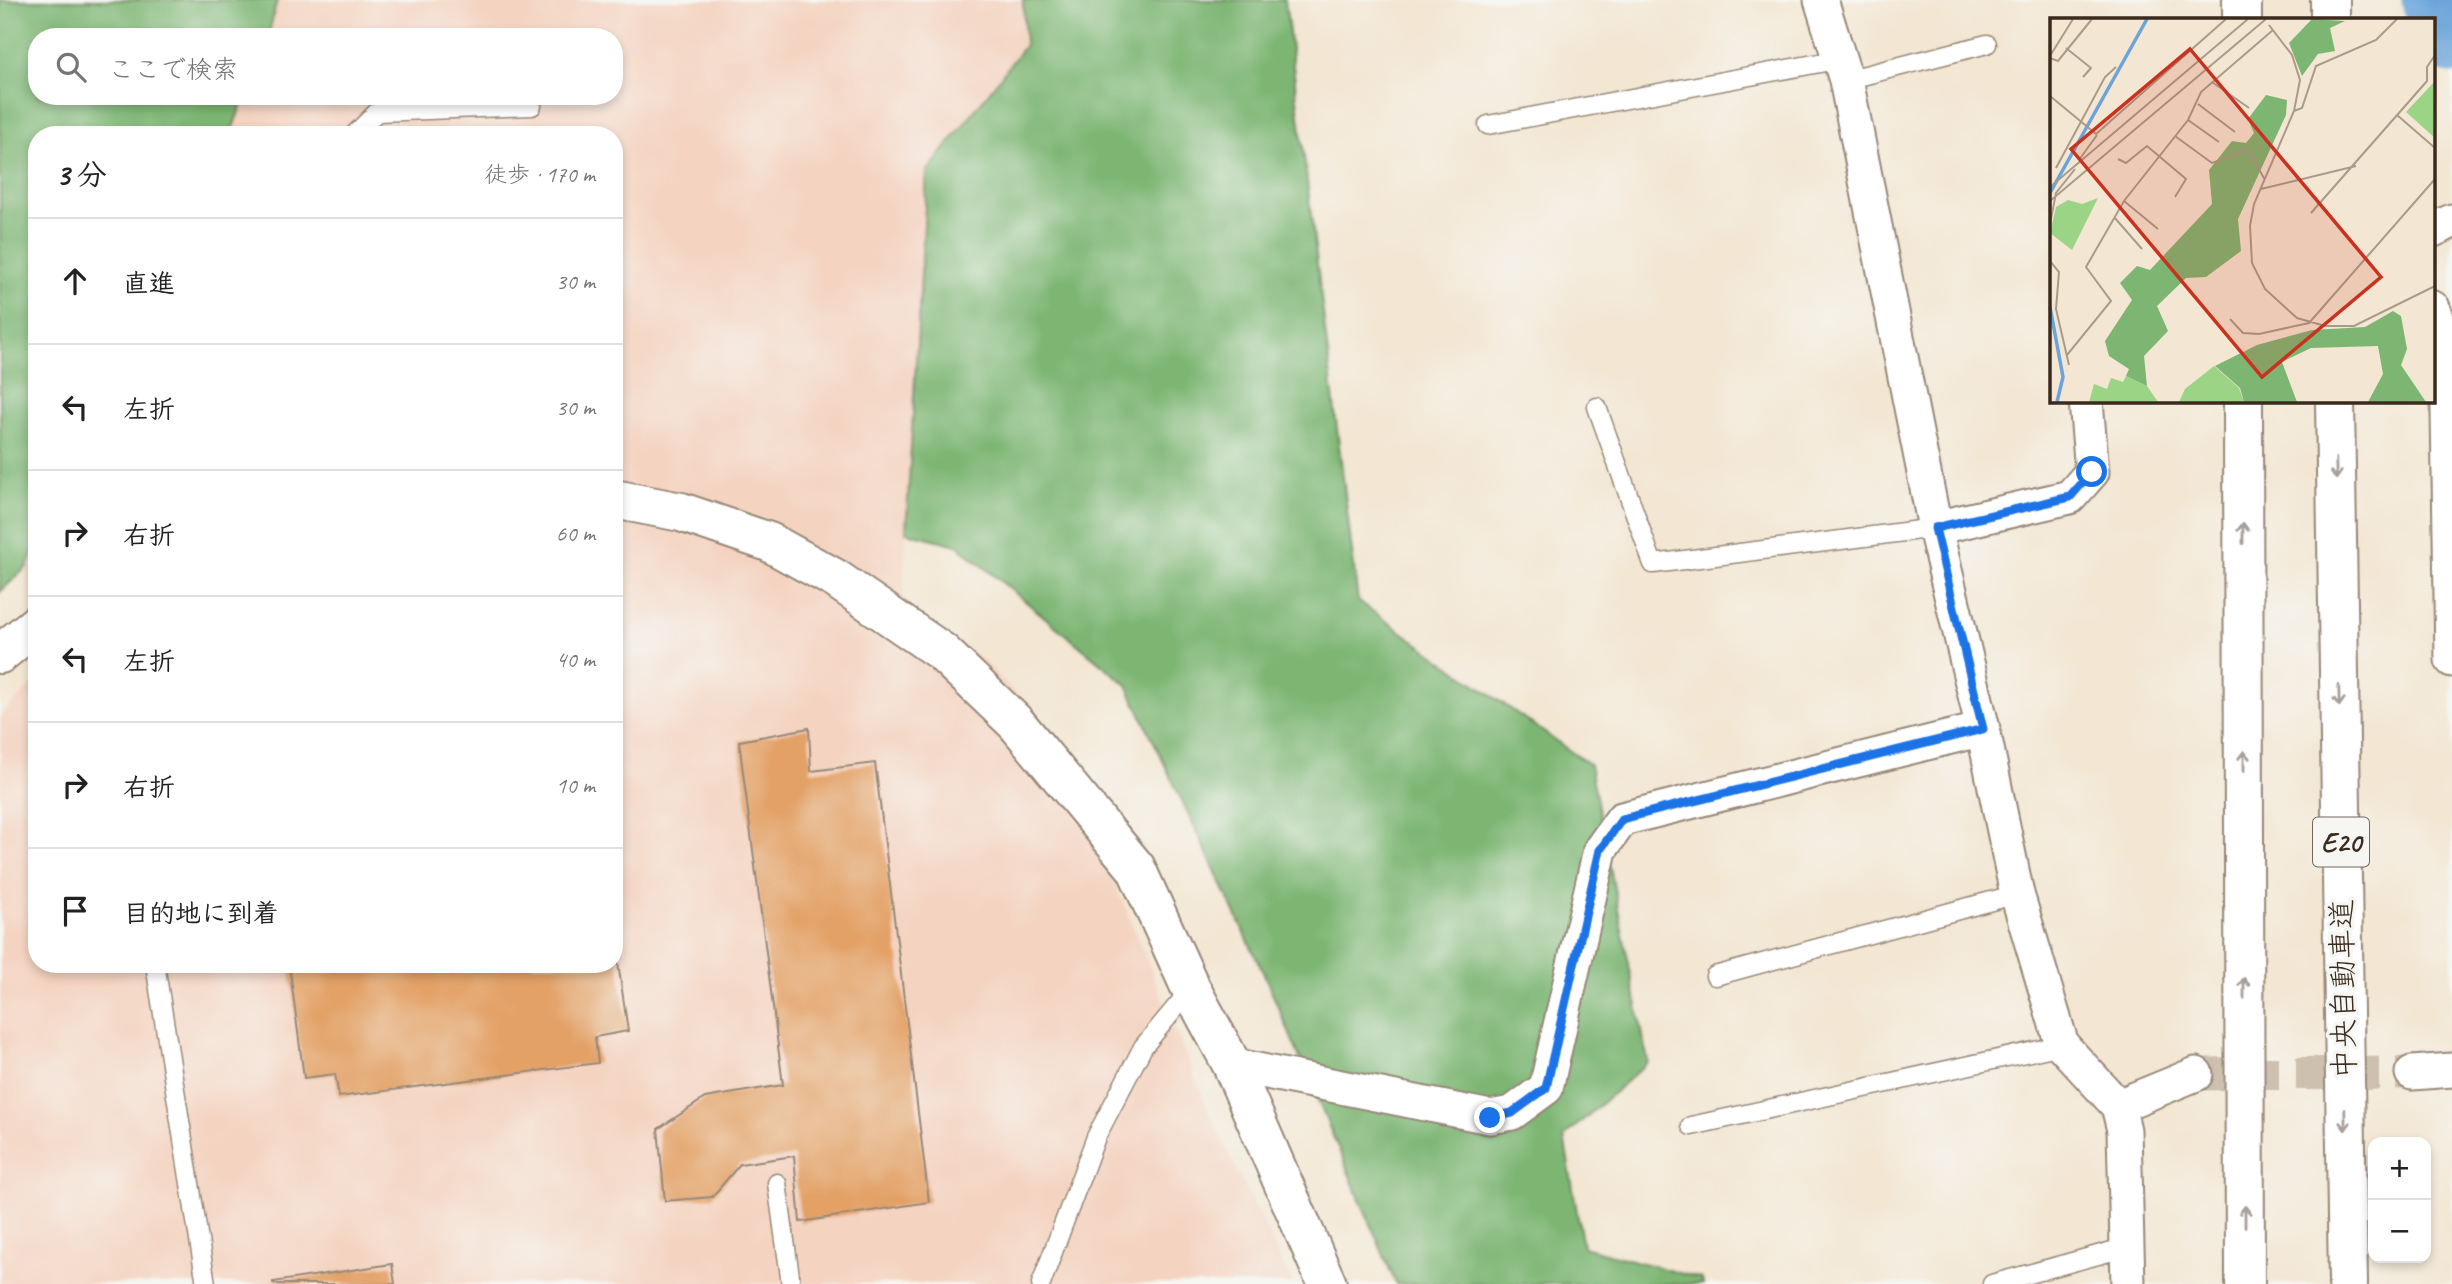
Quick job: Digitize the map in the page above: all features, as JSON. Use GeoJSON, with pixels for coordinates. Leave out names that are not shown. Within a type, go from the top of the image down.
{"type":"FeatureCollection","features":[{"type":"Feature","properties":{"kind":"main road"},"geometry":{"type":"LineString","coordinates":[[2242,0],[2242,18]]}},
{"type":"Feature","properties":{"kind":"main road"},"geometry":{"type":"LineString","coordinates":[[2330,0],[2330,18]]}},
{"type":"Feature","properties":{"kind":"main road"},"geometry":{"type":"LineString","coordinates":[[2243,402],[2245,1284]]}},
{"type":"Feature","properties":{"kind":"main road","name":"中央自動車道"},"geometry":{"type":"LineString","coordinates":[[2335,402],[2347,1284]]}},
{"type":"Feature","properties":{"kind":"main road"},"geometry":{"type":"LineString","coordinates":[[623,501],[681,512],[769,542],[836,579],[942,652],[1016,723],[1136,868],[1191,989],[1232,1065],[1327,1284]]}},
{"type":"Feature","properties":{"kind":"main road"},"geometry":{"type":"LineString","coordinates":[[0,654],[28,631]]}},
{"type":"Feature","properties":{"kind":"street"},"geometry":{"type":"LineString","coordinates":[[1821,0],[1844,70],[1935,528],[1983,729],[2017,894],[2062,1045],[2118,1106],[2124,1130],[2128,1284]]}},
{"type":"Feature","properties":{"kind":"street"},"geometry":{"type":"LineString","coordinates":[[2341,0],[2348,18]]}},
{"type":"Feature","properties":{"kind":"street"},"geometry":{"type":"LineString","coordinates":[[2434,311],[2447,349],[2452,660]]}},
{"type":"Feature","properties":{"kind":"street"},"geometry":{"type":"LineString","coordinates":[[1935,528],[2070,497],[2092,472],[2086,402]]}},
{"type":"Feature","properties":{"kind":"street"},"geometry":{"type":"LineString","coordinates":[[1232,1065],[1490,1118],[1512,1113],[1546,1088],[1600,850],[1622,819],[1983,729]]}},
{"type":"Feature","properties":{"kind":"street"},"geometry":{"type":"LineString","coordinates":[[2412,1073],[2452,1070]]}},
{"type":"Feature","properties":{"kind":"street"},"geometry":{"type":"LineString","coordinates":[[2118,1106],[2196,1074]]}},
{"type":"Feature","properties":{"kind":"lane"},"geometry":{"type":"LineString","coordinates":[[1488,125],[1844,70],[1987,44]]}},
{"type":"Feature","properties":{"kind":"lane"},"geometry":{"type":"LineString","coordinates":[[363,126],[377,111],[532,106]]}},
{"type":"Feature","properties":{"kind":"lane"},"geometry":{"type":"LineString","coordinates":[[1597,407],[1653,564],[1935,528]]}},
{"type":"Feature","properties":{"kind":"lane"},"geometry":{"type":"LineString","coordinates":[[1715,976],[2017,894]]}},
{"type":"Feature","properties":{"kind":"lane"},"geometry":{"type":"LineString","coordinates":[[156,973],[206,1284]]}},
{"type":"Feature","properties":{"kind":"lane"},"geometry":{"type":"LineString","coordinates":[[1041,1284],[1096,1137],[1143,1047],[1191,989]]}},
{"type":"Feature","properties":{"kind":"lane"},"geometry":{"type":"LineString","coordinates":[[1691,1126],[2062,1045]]}},
{"type":"Feature","properties":{"kind":"lane"},"geometry":{"type":"LineString","coordinates":[[777,1183],[791,1284]]}},
{"type":"Feature","properties":{"kind":"lane"},"geometry":{"type":"LineString","coordinates":[[1992,1284],[2127,1247]]}},
{"type":"Feature","properties":{"kind":"shaded area"},"geometry":{"type":"Polygon","coordinates":[[[277,0],[1023,0],[1026,45],[927,172],[902,610],[984,661],[1050,728],[1209,1112],[1292,1284],[0,1284],[0,716],[28,689],[28,973],[623,973],[623,126],[233,126],[242,105],[623,105],[623,28],[270,28],[277,0]]]}},
{"type":"Feature","properties":{"kind":"green space"},"geometry":{"type":"Polygon","coordinates":[[[0,0],[277,0],[270,28],[28,28],[28,105],[242,105],[233,126],[28,126],[28,564],[0,592],[0,0]]]}},
{"type":"Feature","properties":{"kind":"green space"},"geometry":{"type":"Polygon","coordinates":[[[1023,0],[1285,0],[1358,601],[1590,765],[1648,1062],[1564,1137],[1583,1247],[1702,1279],[1703,1284],[1396,1284],[1265,976],[1127,685],[957,545],[906,532],[927,172],[1025,45],[1023,0]]]}},
{"type":"Feature","properties":{"kind":"building"},"geometry":{"type":"Polygon","coordinates":[[[809,728],[811,771],[875,763],[929,1202],[800,1222],[794,1156],[740,1164],[712,1197],[665,1201],[658,1129],[705,1098],[783,1085],[739,741],[809,728]]]}},
{"type":"Feature","properties":{"kind":"building"},"geometry":{"type":"Polygon","coordinates":[[[290,973],[620,973],[628,1031],[595,1037],[598,1063],[339,1097],[335,1074],[304,1078],[290,973]]]}},
{"type":"Feature","properties":{"kind":"building"},"geometry":{"type":"Polygon","coordinates":[[[392,1264],[395,1284],[273,1284],[273,1282],[392,1264]]]}},
{"type":"Feature","properties":{"kind":"waterway"},"geometry":{"type":"LineString","coordinates":[[2440,0],[2452,35]]}},
{"type":"Feature","properties":{"kind":"tunnel"},"geometry":{"type":"LineString","coordinates":[[2196,1074],[2412,1073]]}},
{"type":"Feature","properties":{"kind":"route"},"geometry":{"type":"LineString","coordinates":[[1490,1118],[1512,1113],[1546,1088],[1600,850],[1622,819],[1983,729],[1935,528],[2070,497],[2092,472]]}}]}
